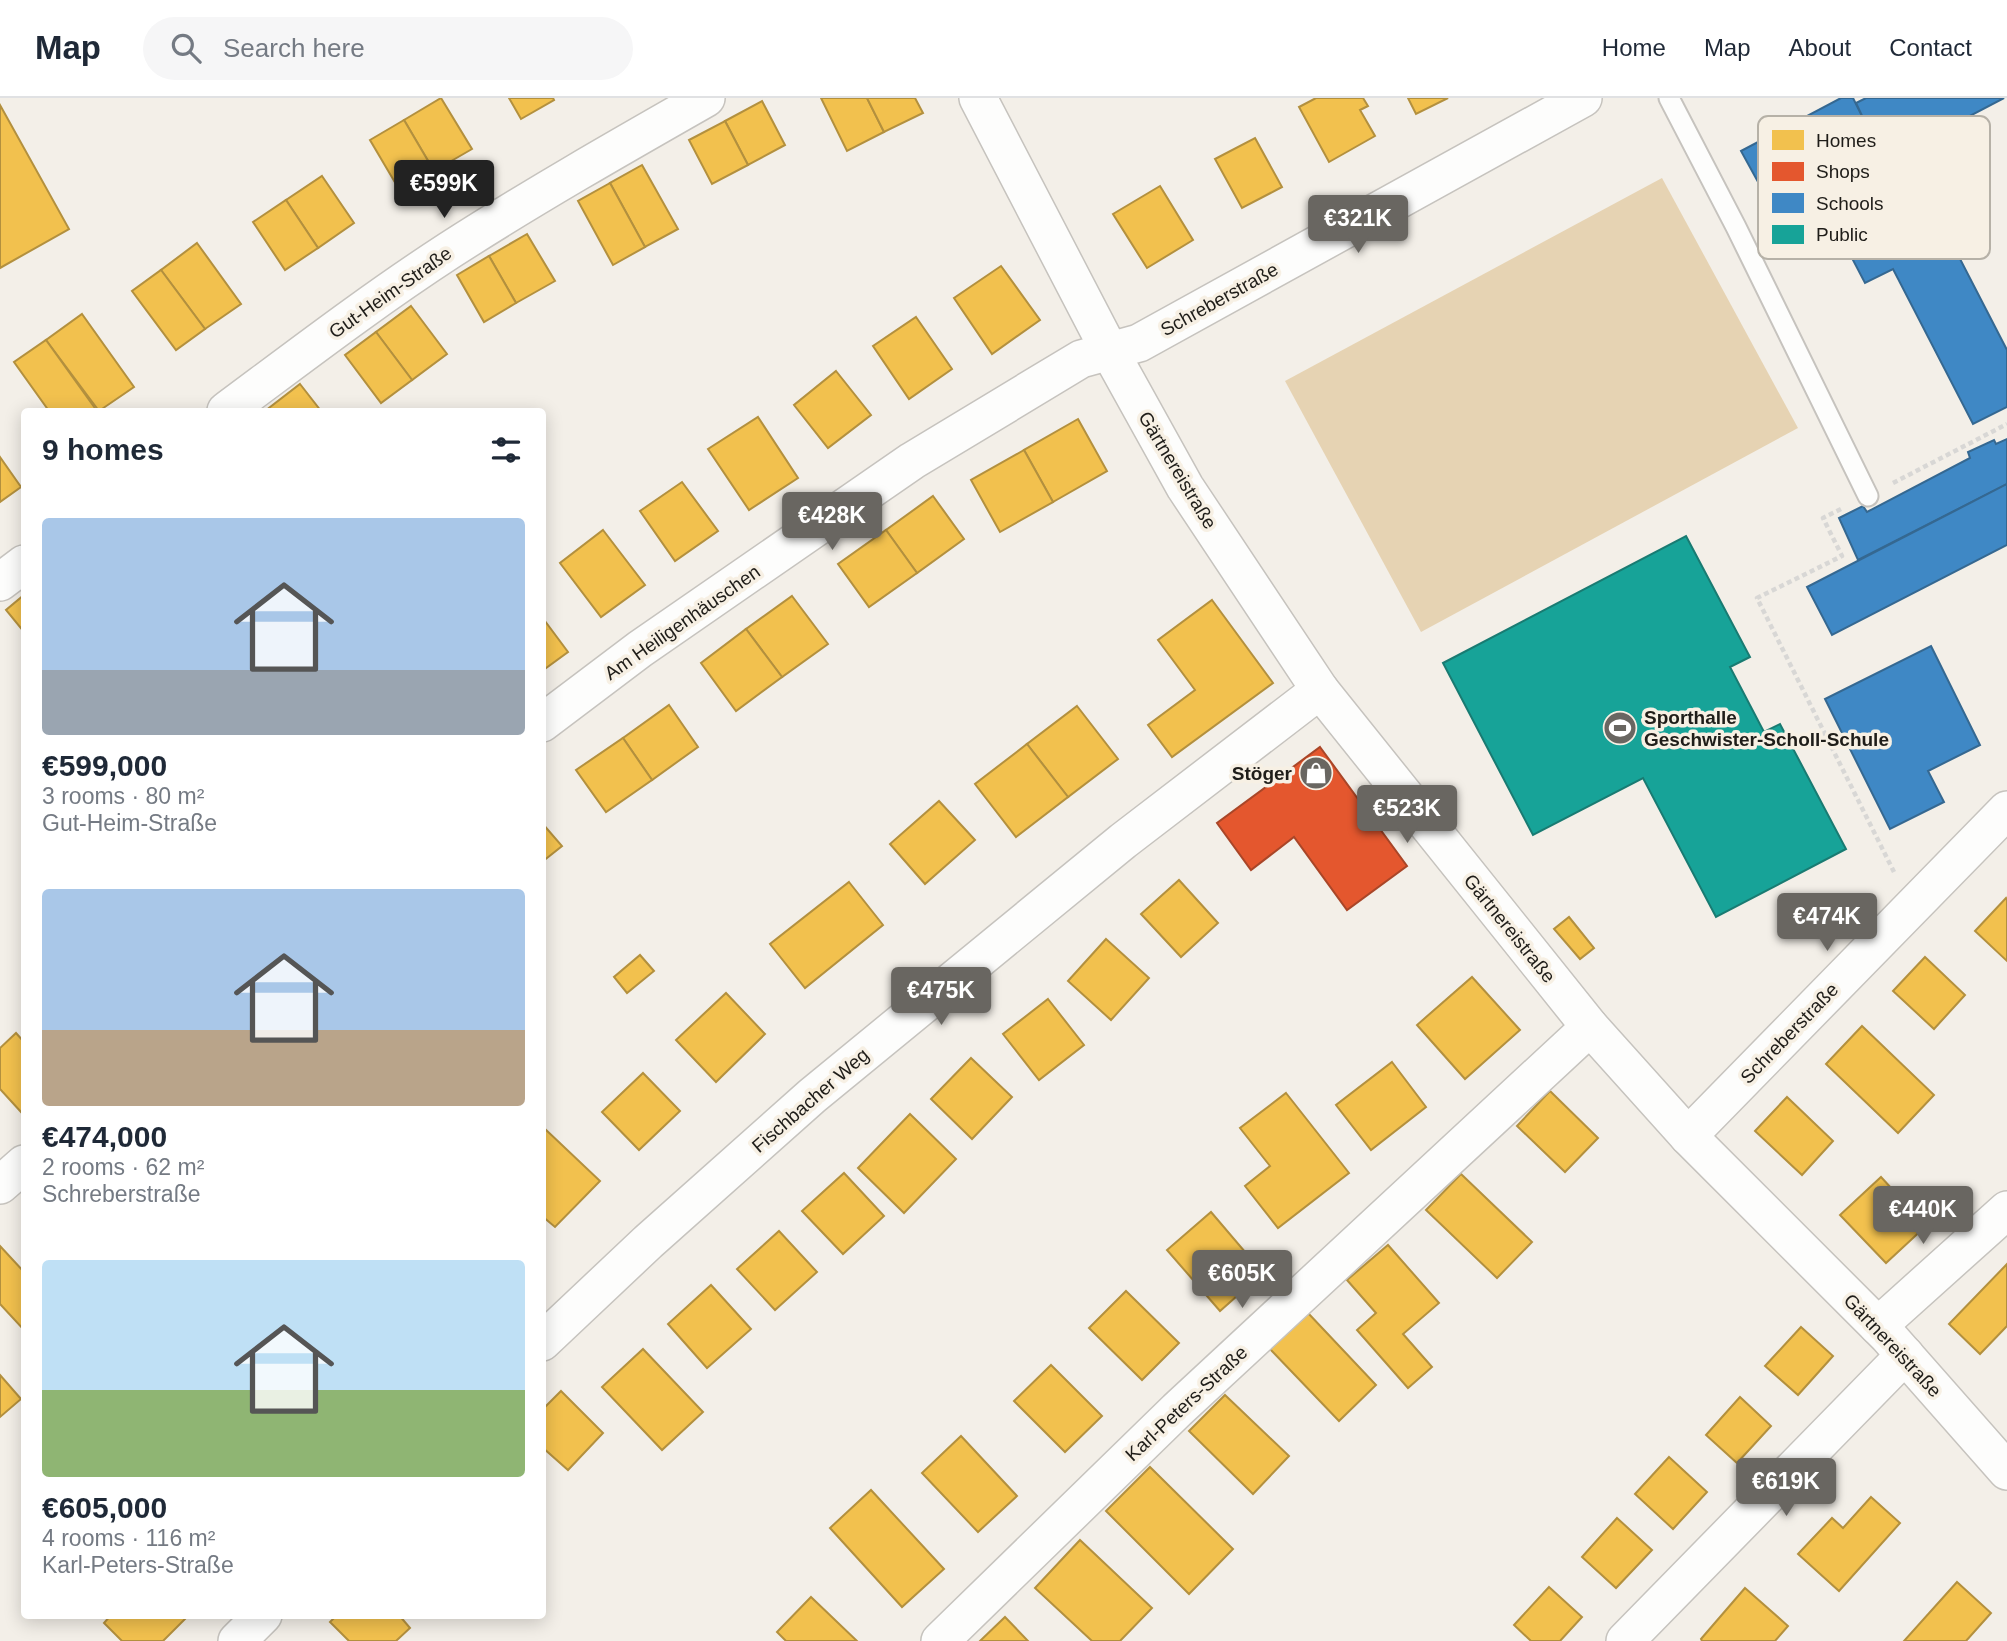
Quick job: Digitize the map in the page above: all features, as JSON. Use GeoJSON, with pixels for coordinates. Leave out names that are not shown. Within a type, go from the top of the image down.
{"type":"FeatureCollection","features":[{"type":"Feature","properties":{"kind":"street","name":"Gut-Heim-Straße"},"geometry":{"type":"LineString","coordinates":[[230,408],[340,326],[449,250],[706,98]]}},
{"type":"Feature","properties":{"kind":"street","name":"Gärtnereistraße"},"geometry":{"type":"LineString","coordinates":[[978,98],[1109,350],[1185,488],[1320,690],[1590,1027],[1688,1136],[1878,1326],[2007,1471]]}},
{"type":"Feature","properties":{"kind":"street","name":"Schreberstraße"},"geometry":{"type":"LineString","coordinates":[[1109,350],[1139,343],[1583,98]]}},
{"type":"Feature","properties":{"kind":"street","name":"Am Heiligenhäuschen"},"geometry":{"type":"LineString","coordinates":[[546,720],[640,649],[912,461],[1081,359],[1109,350]]}},
{"type":"Feature","properties":{"kind":"street"},"geometry":{"type":"LineString","coordinates":[[0,582],[21,566]]}},
{"type":"Feature","properties":{"kind":"street","name":"Fischbacher Weg"},"geometry":{"type":"LineString","coordinates":[[546,1338],[648,1242],[812,1096],[1124,841],[1320,690]]}},
{"type":"Feature","properties":{"kind":"street","name":"Schreberstraße"},"geometry":{"type":"LineString","coordinates":[[1688,1136],[2007,810]]}},
{"type":"Feature","properties":{"kind":"street","name":"Karl-Peters-Straße"},"geometry":{"type":"LineString","coordinates":[[940,1641],[1177,1410],[1590,1027]]}},
{"type":"Feature","properties":{"kind":"street"},"geometry":{"type":"LineString","coordinates":[[0,1185],[21,1167]]}},
{"type":"Feature","properties":{"kind":"street"},"geometry":{"type":"LineString","coordinates":[[1878,1326],[2007,1210]]}},
{"type":"Feature","properties":{"kind":"street"},"geometry":{"type":"LineString","coordinates":[[1625,1641],[1905,1355]]}},
{"type":"Feature","properties":{"kind":"street"},"geometry":{"type":"LineString","coordinates":[[237,1641],[259,1619]]}},
{"type":"Feature","properties":{"kind":"lane"},"geometry":{"type":"LineString","coordinates":[[1669,98],[1736,227],[1868,496]]}},
{"type":"Feature","properties":{"kind":"path"},"geometry":{"type":"LineString","coordinates":[[1899,883],[1757,598],[1842,556],[1823,518],[2007,424]]}},
{"type":"Feature","properties":{"kind":"shaded area"},"geometry":{"type":"Polygon","coordinates":[[[1662,178],[1798,428],[1421,632],[1285,381],[1662,178]]]}},
{"type":"Feature","properties":{"kind":"building: Homes"},"geometry":{"type":"Polygon","coordinates":[[[441,98],[472,149],[434,171],[404,120],[441,98]]]}},
{"type":"Feature","properties":{"kind":"building: Homes"},"geometry":{"type":"Polygon","coordinates":[[[509,98],[553,98],[554,100],[521,119],[509,98]]]}},
{"type":"Feature","properties":{"kind":"building: Homes"},"geometry":{"type":"Polygon","coordinates":[[[821,98],[867,98],[884,132],[847,151],[821,98]]]}},
{"type":"Feature","properties":{"kind":"building: Homes"},"geometry":{"type":"Polygon","coordinates":[[[867,98],[915,98],[923,113],[884,132],[867,98]]]}},
{"type":"Feature","properties":{"kind":"building: Homes"},"geometry":{"type":"Polygon","coordinates":[[[1316,98],[1363,98],[1368,106],[1360,110],[1375,136],[1329,162],[1299,107],[1316,98]]]}},
{"type":"Feature","properties":{"kind":"building: Homes"},"geometry":{"type":"Polygon","coordinates":[[[1408,98],[1448,98],[1416,114],[1408,98]]]}},
{"type":"Feature","properties":{"kind":"building: Homes"},"geometry":{"type":"Polygon","coordinates":[[[762,101],[785,145],[748,165],[725,121],[762,101]]]}},
{"type":"Feature","properties":{"kind":"building: Homes"},"geometry":{"type":"Polygon","coordinates":[[[0,105],[69,229],[0,268],[0,105]]]}},
{"type":"Feature","properties":{"kind":"building: Homes"},"geometry":{"type":"Polygon","coordinates":[[[404,120],[434,171],[400,191],[370,140],[404,120]]]}},
{"type":"Feature","properties":{"kind":"building: Homes"},"geometry":{"type":"Polygon","coordinates":[[[725,121],[748,165],[712,184],[689,140],[725,121]]]}},
{"type":"Feature","properties":{"kind":"building: Homes"},"geometry":{"type":"Polygon","coordinates":[[[1255,138],[1282,187],[1242,208],[1215,159],[1255,138]]]}},
{"type":"Feature","properties":{"kind":"building: Homes"},"geometry":{"type":"Polygon","coordinates":[[[642,165],[678,229],[645,247],[610,183],[642,165]]]}},
{"type":"Feature","properties":{"kind":"building: Homes"},"geometry":{"type":"Polygon","coordinates":[[[322,176],[354,223],[318,248],[286,200],[322,176]]]}},
{"type":"Feature","properties":{"kind":"building: Homes"},"geometry":{"type":"Polygon","coordinates":[[[610,183],[645,247],[613,265],[578,201],[610,183]]]}},
{"type":"Feature","properties":{"kind":"building: Homes"},"geometry":{"type":"Polygon","coordinates":[[[1160,186],[1193,240],[1147,268],[1113,214],[1160,186]]]}},
{"type":"Feature","properties":{"kind":"building: Homes"},"geometry":{"type":"Polygon","coordinates":[[[286,200],[318,248],[285,270],[253,222],[286,200]]]}},
{"type":"Feature","properties":{"kind":"building: Homes"},"geometry":{"type":"Polygon","coordinates":[[[527,234],[555,281],[516,303],[489,256],[527,234]]]}},
{"type":"Feature","properties":{"kind":"building: Homes"},"geometry":{"type":"Polygon","coordinates":[[[197,243],[241,304],[205,329],[161,270],[197,243]]]}},
{"type":"Feature","properties":{"kind":"building: Homes"},"geometry":{"type":"Polygon","coordinates":[[[489,256],[516,303],[484,322],[457,275],[489,256]]]}},
{"type":"Feature","properties":{"kind":"building: Homes"},"geometry":{"type":"Polygon","coordinates":[[[1001,266],[1040,320],[992,354],[954,298],[1001,266]]]}},
{"type":"Feature","properties":{"kind":"building: Homes"},"geometry":{"type":"Polygon","coordinates":[[[161,270],[205,329],[176,350],[132,291],[161,270]]]}},
{"type":"Feature","properties":{"kind":"building: Homes"},"geometry":{"type":"Polygon","coordinates":[[[411,306],[447,354],[412,380],[376,332],[411,306]]]}},
{"type":"Feature","properties":{"kind":"building: Homes"},"geometry":{"type":"Polygon","coordinates":[[[82,314],[134,387],[103,408],[97,408],[46,340],[82,314]]]}},
{"type":"Feature","properties":{"kind":"building: Homes"},"geometry":{"type":"Polygon","coordinates":[[[916,317],[952,369],[909,399],[873,346],[916,317]]]}},
{"type":"Feature","properties":{"kind":"building: Homes"},"geometry":{"type":"Polygon","coordinates":[[[376,332],[412,380],[381,403],[345,355],[376,332]]]}},
{"type":"Feature","properties":{"kind":"building: Homes"},"geometry":{"type":"Polygon","coordinates":[[[46,340],[95,408],[47,408],[14,362],[46,340]]]}},
{"type":"Feature","properties":{"kind":"building: Homes"},"geometry":{"type":"Polygon","coordinates":[[[836,371],[871,415],[828,448],[794,405],[836,371]]]}},
{"type":"Feature","properties":{"kind":"building: Homes"},"geometry":{"type":"Polygon","coordinates":[[[300,384],[319,408],[269,408],[300,384]]]}},
{"type":"Feature","properties":{"kind":"building: Homes"},"geometry":{"type":"Polygon","coordinates":[[[758,417],[798,478],[749,510],[708,449],[758,417]]]}},
{"type":"Feature","properties":{"kind":"building: Homes"},"geometry":{"type":"Polygon","coordinates":[[[1078,419],[1107,471],[1053,502],[1024,450],[1078,419]]]}},
{"type":"Feature","properties":{"kind":"building: Homes"},"geometry":{"type":"Polygon","coordinates":[[[1024,450],[1053,502],[1000,532],[971,480],[1024,450]]]}},
{"type":"Feature","properties":{"kind":"building: Homes"},"geometry":{"type":"Polygon","coordinates":[[[0,457],[21,487],[0,502],[0,457]]]}},
{"type":"Feature","properties":{"kind":"building: Homes"},"geometry":{"type":"Polygon","coordinates":[[[682,482],[718,531],[675,561],[640,511],[682,482]]]}},
{"type":"Feature","properties":{"kind":"building: Homes"},"geometry":{"type":"Polygon","coordinates":[[[933,496],[964,539],[917,573],[886,530],[933,496]]]}},
{"type":"Feature","properties":{"kind":"building: Homes"},"geometry":{"type":"Polygon","coordinates":[[[603,530],[645,585],[601,617],[560,563],[603,530]]]}},
{"type":"Feature","properties":{"kind":"building: Homes"},"geometry":{"type":"Polygon","coordinates":[[[886,530],[917,573],[869,607],[838,564],[886,530]]]}},
{"type":"Feature","properties":{"kind":"building: Homes"},"geometry":{"type":"Polygon","coordinates":[[[792,596],[828,644],[782,677],[746,629],[792,596]]]}},
{"type":"Feature","properties":{"kind":"building: Homes"},"geometry":{"type":"Polygon","coordinates":[[[21,598],[21,628],[6,610],[21,598]]]}},
{"type":"Feature","properties":{"kind":"building: Homes"},"geometry":{"type":"Polygon","coordinates":[[[1212,600],[1273,683],[1172,757],[1148,725],[1195,690],[1158,640],[1212,600]]]}},
{"type":"Feature","properties":{"kind":"building: Homes"},"geometry":{"type":"Polygon","coordinates":[[[546,622],[568,652],[546,668],[546,622]]]}},
{"type":"Feature","properties":{"kind":"building: Homes"},"geometry":{"type":"Polygon","coordinates":[[[746,629],[782,677],[736,711],[701,663],[746,629]]]}},
{"type":"Feature","properties":{"kind":"building: Homes"},"geometry":{"type":"Polygon","coordinates":[[[669,705],[698,747],[652,780],[623,738],[669,705]]]}},
{"type":"Feature","properties":{"kind":"building: Homes"},"geometry":{"type":"Polygon","coordinates":[[[1077,706],[1118,759],[1068,797],[1027,744],[1077,706]]]}},
{"type":"Feature","properties":{"kind":"building: Homes"},"geometry":{"type":"Polygon","coordinates":[[[623,738],[652,780],[606,812],[576,770],[623,738]]]}},
{"type":"Feature","properties":{"kind":"building: Homes"},"geometry":{"type":"Polygon","coordinates":[[[1027,744],[1068,797],[1016,837],[975,784],[1027,744]]]}},
{"type":"Feature","properties":{"kind":"building: Homes"},"geometry":{"type":"Polygon","coordinates":[[[939,801],[975,840],[925,884],[890,844],[939,801]]]}},
{"type":"Feature","properties":{"kind":"building: Homes"},"geometry":{"type":"Polygon","coordinates":[[[546,828],[562,846],[546,859],[546,828]]]}},
{"type":"Feature","properties":{"kind":"building: Homes"},"geometry":{"type":"Polygon","coordinates":[[[1179,880],[1218,923],[1181,957],[1141,914],[1179,880]]]}},
{"type":"Feature","properties":{"kind":"building: Homes"},"geometry":{"type":"Polygon","coordinates":[[[849,882],[883,925],[805,988],[770,944],[849,882]]]}},
{"type":"Feature","properties":{"kind":"building: Homes"},"geometry":{"type":"Polygon","coordinates":[[[2006,898],[2007,900],[2007,961],[1975,931],[2006,898]]]}},
{"type":"Feature","properties":{"kind":"building: Homes"},"geometry":{"type":"Polygon","coordinates":[[[1569,917],[1594,948],[1580,959],[1554,929],[1569,917]]]}},
{"type":"Feature","properties":{"kind":"building: Homes"},"geometry":{"type":"Polygon","coordinates":[[[1106,939],[1149,978],[1111,1020],[1068,981],[1106,939]]]}},
{"type":"Feature","properties":{"kind":"building: Homes"},"geometry":{"type":"Polygon","coordinates":[[[640,955],[654,971],[627,993],[614,977],[640,955]]]}},
{"type":"Feature","properties":{"kind":"building: Homes"},"geometry":{"type":"Polygon","coordinates":[[[1925,957],[1965,995],[1934,1029],[1893,991],[1925,957]]]}},
{"type":"Feature","properties":{"kind":"building: Homes"},"geometry":{"type":"Polygon","coordinates":[[[1472,977],[1520,1030],[1465,1079],[1417,1025],[1472,977]]]}},
{"type":"Feature","properties":{"kind":"building: Homes"},"geometry":{"type":"Polygon","coordinates":[[[726,993],[765,1034],[716,1082],[676,1040],[726,993]]]}},
{"type":"Feature","properties":{"kind":"building: Homes"},"geometry":{"type":"Polygon","coordinates":[[[1048,999],[1084,1045],[1039,1080],[1003,1034],[1048,999]]]}},
{"type":"Feature","properties":{"kind":"building: Homes"},"geometry":{"type":"Polygon","coordinates":[[[1862,1026],[1934,1095],[1898,1133],[1826,1064],[1862,1026]]]}},
{"type":"Feature","properties":{"kind":"building: Homes"},"geometry":{"type":"Polygon","coordinates":[[[16,1033],[21,1039],[21,1112],[0,1089],[0,1048],[16,1033]]]}},
{"type":"Feature","properties":{"kind":"building: Homes"},"geometry":{"type":"Polygon","coordinates":[[[971,1058],[1012,1097],[972,1139],[931,1099],[971,1058]]]}},
{"type":"Feature","properties":{"kind":"building: Homes"},"geometry":{"type":"Polygon","coordinates":[[[1392,1062],[1426,1107],[1371,1150],[1336,1105],[1392,1062]]]}},
{"type":"Feature","properties":{"kind":"building: Homes"},"geometry":{"type":"Polygon","coordinates":[[[643,1073],[680,1111],[639,1150],[602,1112],[643,1073]]]}},
{"type":"Feature","properties":{"kind":"building: Homes"},"geometry":{"type":"Polygon","coordinates":[[[1550,1091],[1598,1138],[1565,1172],[1517,1126],[1550,1091]]]}},
{"type":"Feature","properties":{"kind":"building: Homes"},"geometry":{"type":"Polygon","coordinates":[[[1286,1093],[1349,1173],[1278,1228],[1245,1186],[1270,1166],[1240,1128],[1286,1093]]]}},
{"type":"Feature","properties":{"kind":"building: Homes"},"geometry":{"type":"Polygon","coordinates":[[[1787,1097],[1833,1141],[1802,1175],[1755,1131],[1787,1097]]]}},
{"type":"Feature","properties":{"kind":"building: Homes"},"geometry":{"type":"Polygon","coordinates":[[[910,1114],[956,1159],[904,1213],[858,1168],[910,1114]]]}},
{"type":"Feature","properties":{"kind":"building: Homes"},"geometry":{"type":"Polygon","coordinates":[[[546,1130],[600,1181],[555,1227],[546,1219],[546,1130]]]}},
{"type":"Feature","properties":{"kind":"building: Homes"},"geometry":{"type":"Polygon","coordinates":[[[844,1173],[884,1216],[843,1254],[802,1211],[844,1173]]]}},
{"type":"Feature","properties":{"kind":"building: Homes"},"geometry":{"type":"Polygon","coordinates":[[[1461,1174],[1532,1242],[1497,1278],[1426,1210],[1461,1174]]]}},
{"type":"Feature","properties":{"kind":"building: Homes"},"geometry":{"type":"Polygon","coordinates":[[[1881,1177],[1926,1226],[1886,1263],[1840,1215],[1881,1177]]]}},
{"type":"Feature","properties":{"kind":"building: Homes"},"geometry":{"type":"Polygon","coordinates":[[[1211,1212],[1263,1273],[1220,1311],[1167,1250],[1211,1212]]]}},
{"type":"Feature","properties":{"kind":"building: Homes"},"geometry":{"type":"Polygon","coordinates":[[[779,1231],[817,1272],[775,1310],[737,1269],[779,1231]]]}},
{"type":"Feature","properties":{"kind":"building: Homes"},"geometry":{"type":"Polygon","coordinates":[[[1388,1245],[1439,1303],[1403,1334],[1432,1367],[1408,1388],[1357,1330],[1376,1313],[1347,1280],[1388,1245]]]}},
{"type":"Feature","properties":{"kind":"building: Homes"},"geometry":{"type":"Polygon","coordinates":[[[0,1246],[21,1269],[21,1327],[0,1304],[0,1246]]]}},
{"type":"Feature","properties":{"kind":"building: Homes"},"geometry":{"type":"Polygon","coordinates":[[[2007,1264],[2007,1326],[1980,1354],[1949,1324],[2007,1264]]]}},
{"type":"Feature","properties":{"kind":"building: Homes"},"geometry":{"type":"Polygon","coordinates":[[[711,1285],[751,1329],[707,1368],[668,1324],[711,1285]]]}},
{"type":"Feature","properties":{"kind":"building: Homes"},"geometry":{"type":"Polygon","coordinates":[[[1126,1291],[1179,1343],[1142,1380],[1089,1328],[1126,1291]]]}},
{"type":"Feature","properties":{"kind":"building: Homes"},"geometry":{"type":"Polygon","coordinates":[[[1308,1313],[1376,1385],[1339,1421],[1270,1349],[1308,1313]]]}},
{"type":"Feature","properties":{"kind":"building: Homes"},"geometry":{"type":"Polygon","coordinates":[[[1801,1327],[1833,1356],[1798,1395],[1765,1366],[1801,1327]]]}},
{"type":"Feature","properties":{"kind":"building: Homes"},"geometry":{"type":"Polygon","coordinates":[[[643,1349],[703,1412],[662,1450],[602,1387],[643,1349]]]}},
{"type":"Feature","properties":{"kind":"building: Homes"},"geometry":{"type":"Polygon","coordinates":[[[1051,1365],[1102,1416],[1065,1452],[1014,1401],[1051,1365]]]}},
{"type":"Feature","properties":{"kind":"building: Homes"},"geometry":{"type":"Polygon","coordinates":[[[0,1375],[21,1399],[0,1417],[0,1375]]]}},
{"type":"Feature","properties":{"kind":"building: Homes"},"geometry":{"type":"Polygon","coordinates":[[[561,1391],[603,1433],[568,1470],[546,1451],[546,1406],[561,1391]]]}},
{"type":"Feature","properties":{"kind":"building: Homes"},"geometry":{"type":"Polygon","coordinates":[[[1225,1395],[1289,1456],[1253,1494],[1189,1431],[1225,1395]]]}},
{"type":"Feature","properties":{"kind":"building: Homes"},"geometry":{"type":"Polygon","coordinates":[[[1740,1397],[1771,1426],[1737,1463],[1706,1435],[1740,1397]]]}},
{"type":"Feature","properties":{"kind":"building: Homes"},"geometry":{"type":"Polygon","coordinates":[[[961,1436],[1017,1496],[978,1532],[922,1473],[961,1436]]]}},
{"type":"Feature","properties":{"kind":"building: Homes"},"geometry":{"type":"Polygon","coordinates":[[[1669,1457],[1707,1492],[1673,1529],[1635,1494],[1669,1457]]]}},
{"type":"Feature","properties":{"kind":"building: Homes"},"geometry":{"type":"Polygon","coordinates":[[[1150,1467],[1233,1549],[1189,1594],[1106,1511],[1150,1467]]]}},
{"type":"Feature","properties":{"kind":"building: Homes"},"geometry":{"type":"Polygon","coordinates":[[[871,1490],[944,1569],[902,1607],[830,1528],[871,1490]]]}},
{"type":"Feature","properties":{"kind":"building: Homes"},"geometry":{"type":"Polygon","coordinates":[[[1871,1497],[1900,1523],[1839,1591],[1798,1554],[1832,1518],[1843,1528],[1871,1497]]]}},
{"type":"Feature","properties":{"kind":"building: Homes"},"geometry":{"type":"Polygon","coordinates":[[[1617,1518],[1652,1550],[1616,1588],[1582,1557],[1617,1518]]]}},
{"type":"Feature","properties":{"kind":"building: Homes"},"geometry":{"type":"Polygon","coordinates":[[[1080,1540],[1152,1608],[1120,1641],[1092,1641],[1035,1588],[1080,1540]]]}},
{"type":"Feature","properties":{"kind":"building: Homes"},"geometry":{"type":"Polygon","coordinates":[[[1957,1582],[1991,1613],[1966,1641],[1904,1641],[1957,1582]]]}},
{"type":"Feature","properties":{"kind":"building: Homes"},"geometry":{"type":"Polygon","coordinates":[[[1549,1587],[1582,1617],[1560,1641],[1531,1641],[1514,1625],[1549,1587]]]}},
{"type":"Feature","properties":{"kind":"building: Homes"},"geometry":{"type":"Polygon","coordinates":[[[1745,1588],[1788,1626],[1775,1641],[1702,1641],[1701,1639],[1745,1588]]]}},
{"type":"Feature","properties":{"kind":"building: Homes"},"geometry":{"type":"Polygon","coordinates":[[[811,1597],[857,1641],[786,1641],[777,1632],[811,1597]]]}},
{"type":"Feature","properties":{"kind":"building: Homes"},"geometry":{"type":"Polygon","coordinates":[[[1005,1617],[1028,1641],[980,1641],[1005,1617]]]}},
{"type":"Feature","properties":{"kind":"building: Homes"},"geometry":{"type":"Polygon","coordinates":[[[108,1619],[185,1619],[163,1641],[122,1641],[104,1623],[108,1619]]]}},
{"type":"Feature","properties":{"kind":"building: Homes"},"geometry":{"type":"Polygon","coordinates":[[[333,1619],[402,1619],[410,1628],[396,1641],[349,1641],[330,1622],[333,1619]]]}},
{"type":"Feature","properties":{"kind":"building: Shops"},"geometry":{"type":"Polygon","coordinates":[[[1320,747],[1407,866],[1347,910],[1294,837],[1251,870],[1217,823],[1320,747]]]}},
{"type":"Feature","properties":{"kind":"building: Schools"},"geometry":{"type":"Polygon","coordinates":[[[1841,98],[1853,98],[1862,116],[1807,116],[1841,98]]]}},
{"type":"Feature","properties":{"kind":"building: Schools"},"geometry":{"type":"Polygon","coordinates":[[[1866,98],[2004,98],[1970,116],[1862,116],[1856,103],[1866,98]]]}},
{"type":"Feature","properties":{"kind":"building: Schools"},"geometry":{"type":"Polygon","coordinates":[[[1758,142],[1758,182],[1741,151],[1758,142]]]}},
{"type":"Feature","properties":{"kind":"building: Schools"},"geometry":{"type":"Polygon","coordinates":[[[1852,259],[1960,259],[2007,350],[2007,407],[1973,424],[1893,269],[1865,283],[1852,259]]]}},
{"type":"Feature","properties":{"kind":"building: Schools"},"geometry":{"type":"Polygon","coordinates":[[[2007,439],[2007,484],[1858,560],[1839,518],[1863,506],[1867,512],[1970,458],[1968,452],[1994,440],[1996,444],[2007,439]]]}},
{"type":"Feature","properties":{"kind":"building: Schools"},"geometry":{"type":"Polygon","coordinates":[[[2007,484],[2007,545],[1832,635],[1807,587],[2007,484]]]}},
{"type":"Feature","properties":{"kind":"building: Schools"},"geometry":{"type":"Polygon","coordinates":[[[1931,646],[1980,745],[1928,771],[1944,802],[1890,829],[1825,699],[1931,646]]]}},
{"type":"Feature","properties":{"kind":"building: Public","name":"Sporthalle Geschwister-Scholl-Schule"},"geometry":{"type":"Polygon","coordinates":[[[1686,536],[1750,657],[1730,667],[1764,732],[1780,724],[1846,849],[1716,917],[1643,778],[1533,835],[1443,663],[1686,536]]]}},
{"type":"Feature","properties":{"kind":"place","name":"Sporthalle Geschwister-Scholl-Schule"},"geometry":{"type":"Point","coordinates":[1620,728]}},
{"type":"Feature","properties":{"kind":"place","name":"Stöger"},"geometry":{"type":"Point","coordinates":[1316,773]}}]}
